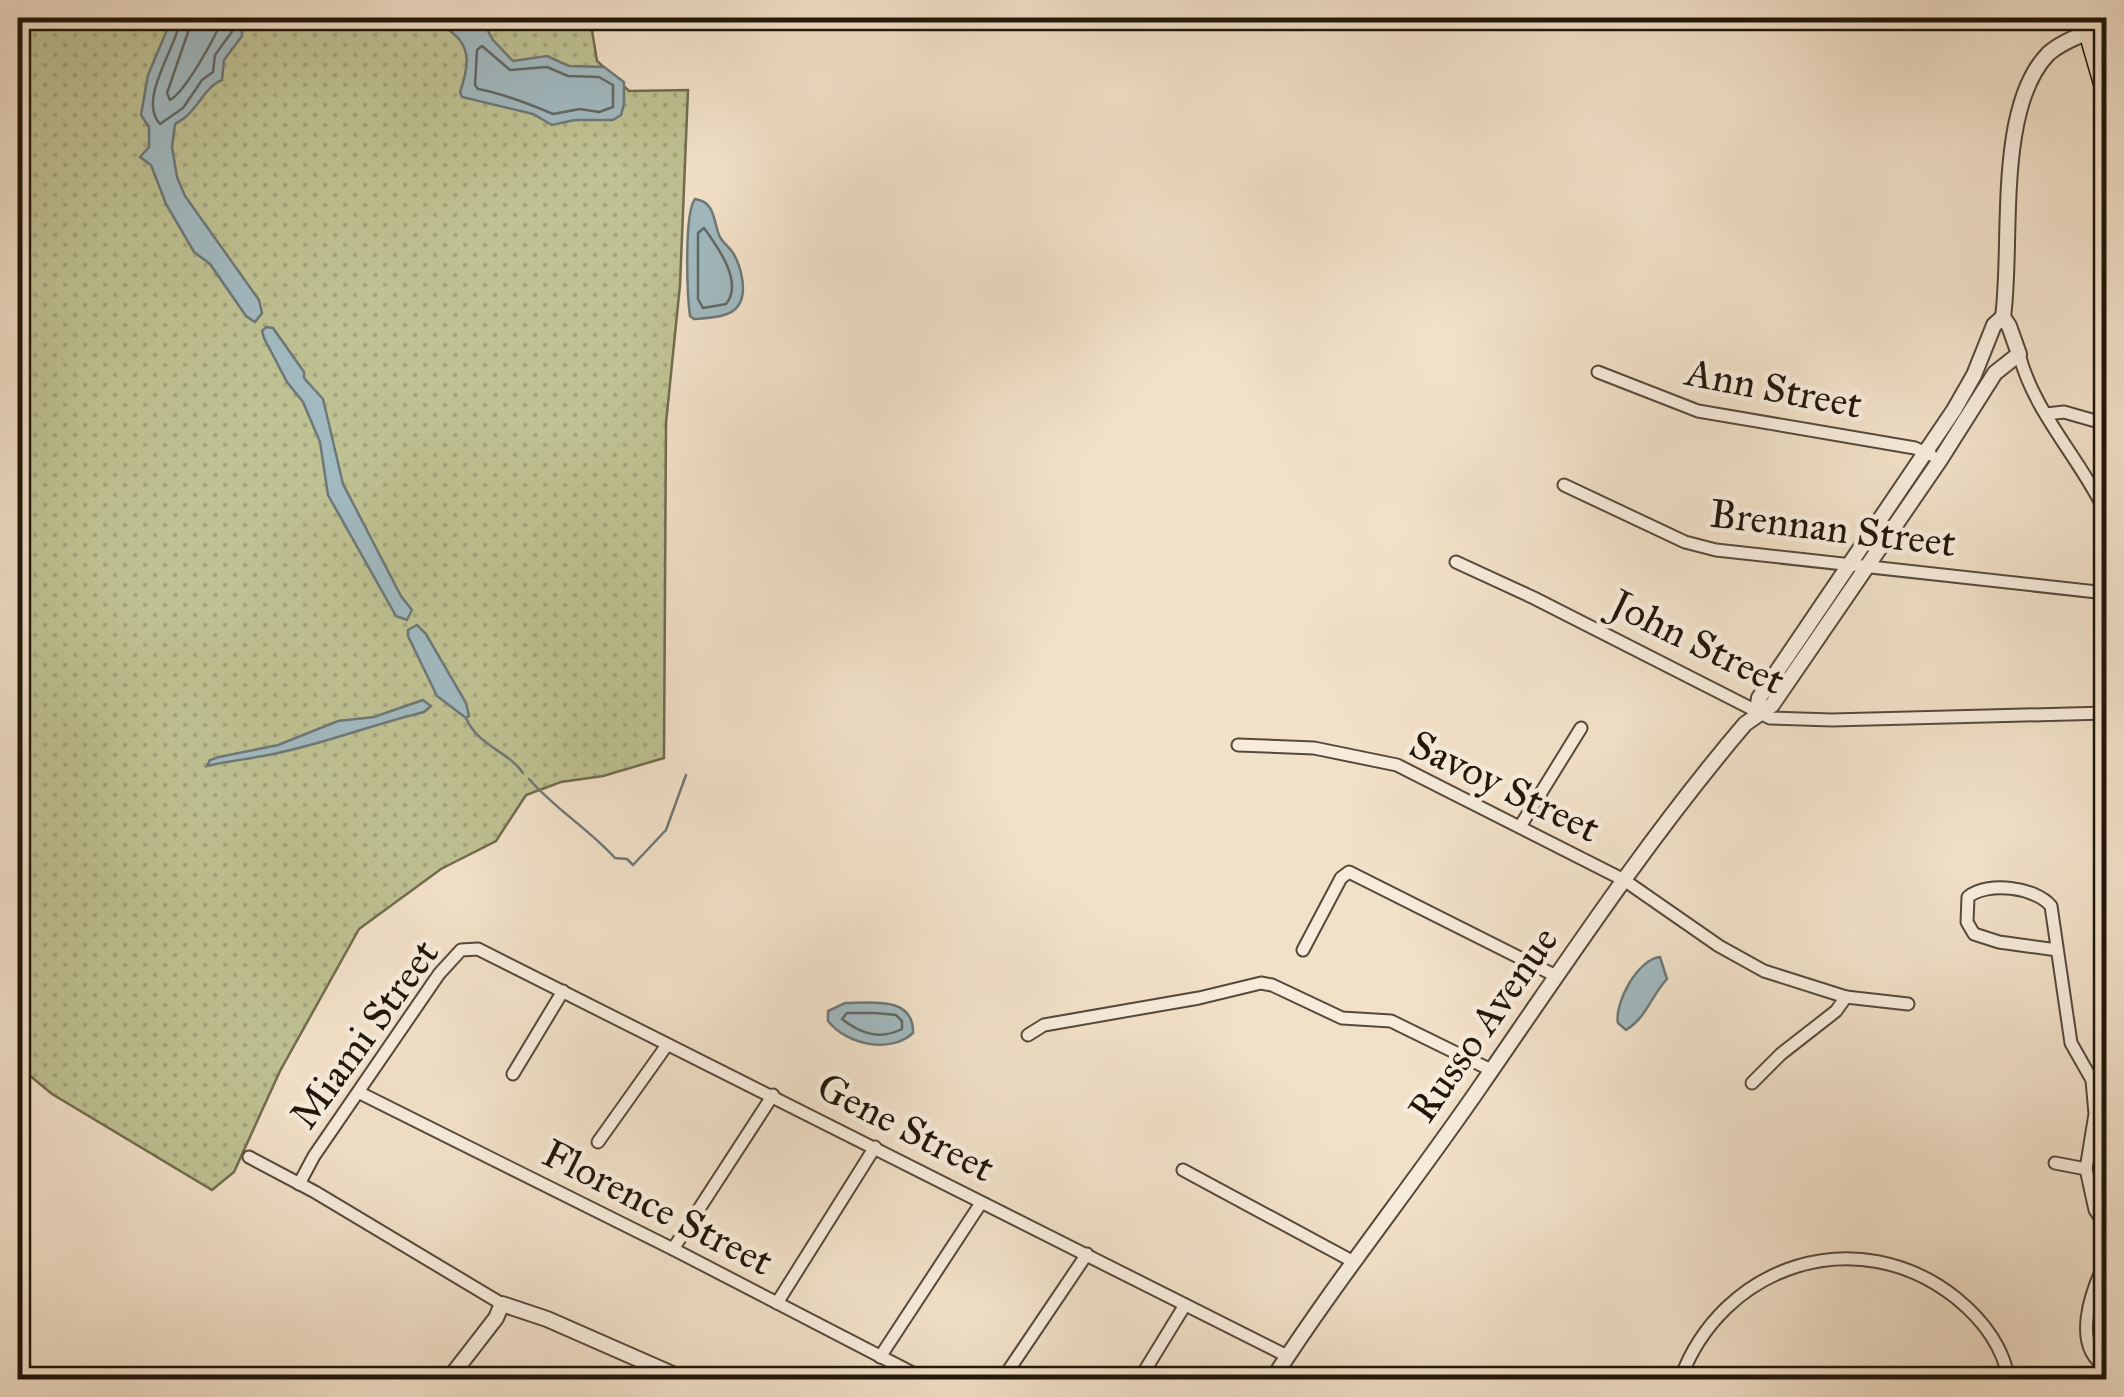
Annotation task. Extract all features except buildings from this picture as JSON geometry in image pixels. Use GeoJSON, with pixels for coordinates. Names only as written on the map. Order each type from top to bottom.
{"type":"FeatureCollection","features":[{"type":"Feature","properties":{"kind":"main road"},"geometry":{"type":"LineString","coordinates":[[2086,25],[2106,94]]}},
{"type":"Feature","properties":{"kind":"street"},"geometry":{"type":"LineString","coordinates":[[2086,25],[2049,53],[2030,81],[2018,116],[2010,163],[2008,276],[2003,317],[2030,389],[2106,512]]}},
{"type":"Feature","properties":{"kind":"street","name":"Russo Avenue"},"geometry":{"type":"LineString","coordinates":[[1272,1380],[1352,1261],[1435,1152],[1624,880],[1737,732],[1758,712],[1772,705],[1867,566],[1933,456],[1988,336],[2003,317]]}},
{"type":"Feature","properties":{"kind":"street","name":"Russo Avenue"},"geometry":{"type":"LineString","coordinates":[[1758,712],[1758,698],[1849,565],[1994,373],[2018,354]]}},
{"type":"Feature","properties":{"kind":"street","name":"Ann Street"},"geometry":{"type":"LineString","coordinates":[[1598,372],[1698,411],[1933,456]]}},
{"type":"Feature","properties":{"kind":"street"},"geometry":{"type":"LineString","coordinates":[[2046,414],[2064,412],[2106,424]]}},
{"type":"Feature","properties":{"kind":"street","name":"Brennan Street"},"geometry":{"type":"LineString","coordinates":[[1564,485],[1684,542],[1716,550],[2106,593]]}},
{"type":"Feature","properties":{"kind":"street","name":"John Street"},"geometry":{"type":"LineString","coordinates":[[1456,562],[1758,712],[1791,721],[2106,713]]}},
{"type":"Feature","properties":{"kind":"street"},"geometry":{"type":"LineString","coordinates":[[1520,825],[1581,728]]}},
{"type":"Feature","properties":{"kind":"street","name":"Savoy Street"},"geometry":{"type":"LineString","coordinates":[[1238,745],[1314,748],[1397,765],[1624,880],[1719,946],[1764,971],[1846,996],[1908,1004]]}},
{"type":"Feature","properties":{"kind":"street"},"geometry":{"type":"LineString","coordinates":[[1303,950],[1341,878],[1349,872],[1556,976]]}},
{"type":"Feature","properties":{"kind":"street"},"geometry":{"type":"LineString","coordinates":[[2057,950],[1974,934],[1968,922],[1968,897],[1976,890],[1993,888],[2036,893],[2051,906],[2071,1042],[2092,1080],[2101,1115],[2086,1169],[2095,1210],[2106,1226]]}},
{"type":"Feature","properties":{"kind":"street","name":"Miami Street"},"geometry":{"type":"LineString","coordinates":[[300,1184],[314,1156],[453,957],[472,948],[495,955]]}},
{"type":"Feature","properties":{"kind":"street","name":"Gene Street"},"geometry":{"type":"LineString","coordinates":[[495,955],[1287,1356]]}},
{"type":"Feature","properties":{"kind":"street"},"geometry":{"type":"LineString","coordinates":[[1028,1035],[1044,1025],[1261,983],[1342,1018],[1391,1021],[1491,1070]]}},
{"type":"Feature","properties":{"kind":"street"},"geometry":{"type":"LineString","coordinates":[[513,1074],[563,992]]}},
{"type":"Feature","properties":{"kind":"street"},"geometry":{"type":"LineString","coordinates":[[1752,1084],[1781,1054],[1836,1011],[1846,996]]}},
{"type":"Feature","properties":{"kind":"street"},"geometry":{"type":"LineString","coordinates":[[598,1142],[667,1044]]}},
{"type":"Feature","properties":{"kind":"street","name":"Florence Street"},"geometry":{"type":"LineString","coordinates":[[360,1093],[673,1248],[926,1380]]}},
{"type":"Feature","properties":{"kind":"street"},"geometry":{"type":"LineString","coordinates":[[673,1248],[773,1095]]}},
{"type":"Feature","properties":{"kind":"street"},"geometry":{"type":"LineString","coordinates":[[777,1303],[875,1147]]}},
{"type":"Feature","properties":{"kind":"street"},"geometry":{"type":"LineString","coordinates":[[249,1158],[502,1304],[547,1319],[686,1380]]}},
{"type":"Feature","properties":{"kind":"street"},"geometry":{"type":"LineString","coordinates":[[2055,1164],[2086,1169]]}},
{"type":"Feature","properties":{"kind":"street"},"geometry":{"type":"LineString","coordinates":[[1183,1170],[1352,1261]]}},
{"type":"Feature","properties":{"kind":"street"},"geometry":{"type":"LineString","coordinates":[[880,1357],[981,1203]]}},
{"type":"Feature","properties":{"kind":"street"},"geometry":{"type":"LineString","coordinates":[[1002,1380],[1087,1254]]}},
{"type":"Feature","properties":{"kind":"street"},"geometry":{"type":"LineString","coordinates":[[1680,1380],[1704,1333],[1740,1294],[1792,1267],[1848,1258],[1898,1266],[1948,1292],[1994,1338],[2009,1380]]}},
{"type":"Feature","properties":{"kind":"street"},"geometry":{"type":"LineString","coordinates":[[2106,1261],[2087,1329],[2093,1356],[2106,1367]]}},
{"type":"Feature","properties":{"kind":"street"},"geometry":{"type":"LineString","coordinates":[[448,1380],[496,1318],[502,1304]]}},
{"type":"Feature","properties":{"kind":"street"},"geometry":{"type":"LineString","coordinates":[[1139,1380],[1185,1306]]}},
{"type":"Feature","properties":{"kind":"green space"},"geometry":{"type":"Polygon","coordinates":[[[18,18],[590,18],[597,61],[629,91],[688,90],[680,285],[666,423],[664,758],[603,776],[561,782],[526,795],[496,841],[441,869],[359,929],[280,1071],[234,1172],[212,1190],[52,1094],[18,1066],[18,18]]]}},
{"type":"Feature","properties":{"kind":"water"},"geometry":{"type":"Polygon","coordinates":[[[172,18],[254,18],[242,26],[242,36],[224,60],[222,80],[175,124],[172,147],[185,196],[259,300],[262,313],[255,322],[246,316],[210,264],[194,252],[166,204],[151,165],[140,157],[149,147],[149,127],[141,115],[148,75],[172,18]]]}},
{"type":"Feature","properties":{"kind":"water"},"geometry":{"type":"Polygon","coordinates":[[[452,23],[469,28],[484,24],[513,61],[547,56],[569,66],[604,67],[624,82],[621,115],[613,120],[575,120],[552,125],[533,114],[462,97],[467,59],[462,44],[450,31],[452,23]]]}},
{"type":"Feature","properties":{"kind":"water"},"geometry":{"type":"Polygon","coordinates":[[[695,199],[710,207],[720,238],[736,258],[741,272],[741,301],[730,313],[718,317],[690,316],[687,254],[695,199]]]}},
{"type":"Feature","properties":{"kind":"water"},"geometry":{"type":"Polygon","coordinates":[[[273,328],[304,372],[304,378],[323,399],[343,484],[412,610],[407,620],[396,616],[328,495],[320,442],[303,402],[287,382],[264,338],[262,331],[273,328]]]}},
{"type":"Feature","properties":{"kind":"water"},"geometry":{"type":"Polygon","coordinates":[[[417,625],[466,703],[466,718],[437,696],[408,636],[408,630],[417,625]]]}},
{"type":"Feature","properties":{"kind":"water"},"geometry":{"type":"Polygon","coordinates":[[[423,700],[431,706],[424,712],[292,750],[207,766],[219,757],[278,745],[338,721],[374,717],[423,700]]]}},
{"type":"Feature","properties":{"kind":"water"},"geometry":{"type":"Polygon","coordinates":[[[1660,957],[1667,979],[1639,1019],[1626,1030],[1618,1023],[1624,994],[1636,973],[1660,957]]]}},
{"type":"Feature","properties":{"kind":"water"},"geometry":{"type":"Polygon","coordinates":[[[845,1003],[899,1007],[907,1013],[913,1033],[881,1045],[857,1041],[828,1021],[828,1011],[845,1003]]]}},
{"type":"Feature","properties":{"kind":"waterway"},"geometry":{"type":"LineString","coordinates":[[466,718],[485,742],[523,773]]}},
{"type":"Feature","properties":{"kind":"waterway"},"geometry":{"type":"LineString","coordinates":[[529,779],[615,858],[627,859],[633,865],[666,830],[686,775]]}}]}
